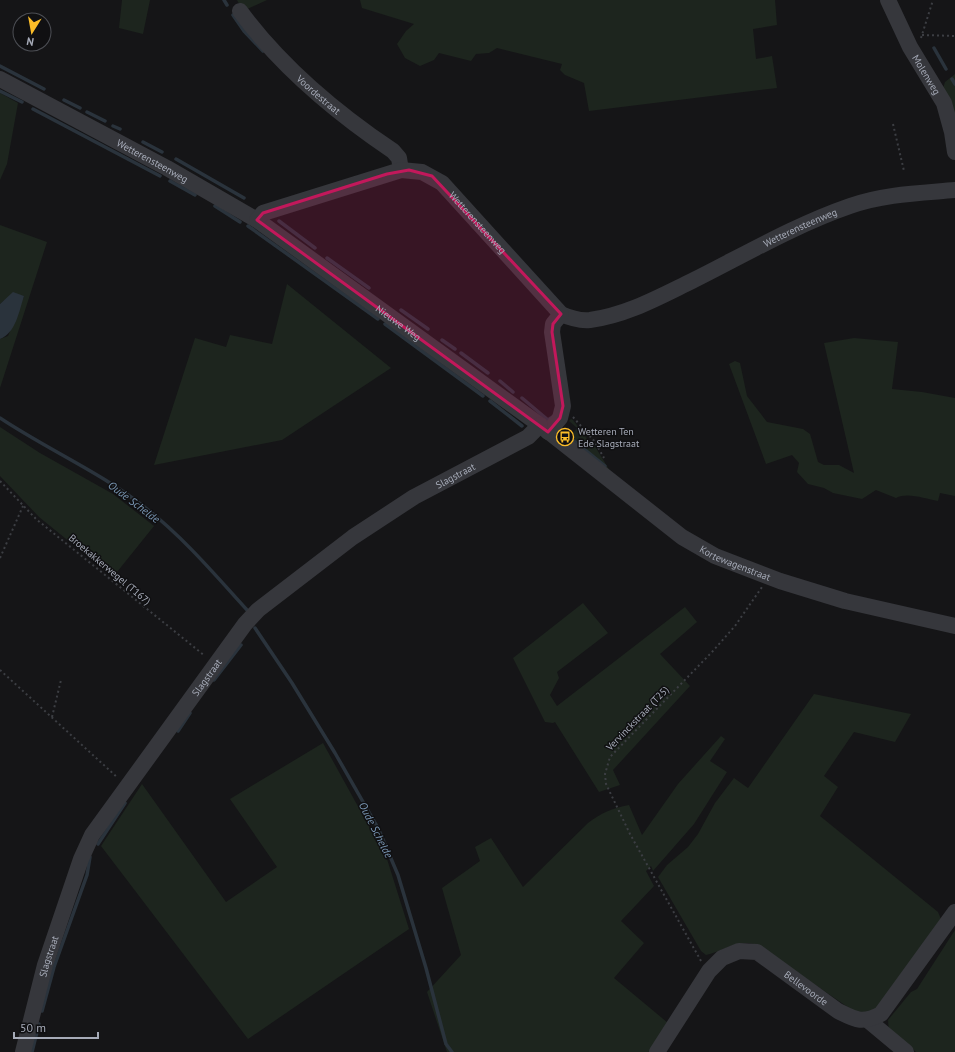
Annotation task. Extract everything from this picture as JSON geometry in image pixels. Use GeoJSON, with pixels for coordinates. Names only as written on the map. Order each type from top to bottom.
{"type":"FeatureCollection","features":[{"type":"Feature","properties":{"kind":"street","name":"Molenweg"},"geometry":{"type":"LineString","coordinates":[[888,0],[916,56],[944,103],[952,132],[955,152]]}},
{"type":"Feature","properties":{"kind":"street","name":"Voordestraat"},"geometry":{"type":"LineString","coordinates":[[240,11],[277,58],[305,83],[393,151],[399,158],[401,170]]}},
{"type":"Feature","properties":{"kind":"street","name":"Wetterensteenweg"},"geometry":{"type":"LineString","coordinates":[[0,79],[167,168],[257,220],[263,214],[401,170],[422,172],[442,183],[561,314],[570,318],[582,320],[601,318],[642,305],[804,225],[852,205],[911,194],[955,190]]}},
{"type":"Feature","properties":{"kind":"street","name":"Nieuwe Weg"},"geometry":{"type":"LineString","coordinates":[[257,220],[389,314],[544,429]]}},
{"type":"Feature","properties":{"kind":"street"},"geometry":{"type":"LineString","coordinates":[[544,429],[560,418],[563,408],[563,399],[552,332],[553,324],[561,314]]}},
{"type":"Feature","properties":{"kind":"street","name":"Kortewagenstraat"},"geometry":{"type":"LineString","coordinates":[[544,429],[682,537],[715,556],[767,576],[845,601],[955,626]]}},
{"type":"Feature","properties":{"kind":"street","name":"Slagstraat"},"geometry":{"type":"LineString","coordinates":[[24,1052],[44,965],[81,859],[92,835],[245,624],[258,610],[353,537],[414,497],[544,429]]}},
{"type":"Feature","properties":{"kind":"street"},"geometry":{"type":"LineString","coordinates":[[906,1052],[869,1021],[881,1014],[955,912]]}},
{"type":"Feature","properties":{"kind":"street","name":"Bellevoorde"},"geometry":{"type":"LineString","coordinates":[[657,1052],[709,971],[729,954],[747,950],[757,952],[838,1011],[853,1018],[869,1021]]}},
{"type":"Feature","properties":{"kind":"path"},"geometry":{"type":"LineString","coordinates":[[916,56],[933,0]]}},
{"type":"Feature","properties":{"kind":"path"},"geometry":{"type":"LineString","coordinates":[[922,35],[955,36]]}},
{"type":"Feature","properties":{"kind":"path"},"geometry":{"type":"LineString","coordinates":[[893,124],[904,171]]}},
{"type":"Feature","properties":{"kind":"path"},"geometry":{"type":"LineString","coordinates":[[563,408],[576,419],[595,442],[605,459]]}},
{"type":"Feature","properties":{"kind":"path","name":"Broekakkerwegel (T167)"},"geometry":{"type":"LineString","coordinates":[[0,481],[36,519],[215,664]]}},
{"type":"Feature","properties":{"kind":"path"},"geometry":{"type":"LineString","coordinates":[[0,558],[23,505]]}},
{"type":"Feature","properties":{"kind":"path","name":"Vervinckstraat (T25)"},"geometry":{"type":"LineString","coordinates":[[709,971],[697,956],[630,834],[606,784],[604,774],[610,757],[712,652],[757,596],[767,576]]}},
{"type":"Feature","properties":{"kind":"path"},"geometry":{"type":"LineString","coordinates":[[0,670],[127,785]]}},
{"type":"Feature","properties":{"kind":"path"},"geometry":{"type":"LineString","coordinates":[[52,717],[61,680]]}},
{"type":"Feature","properties":{"kind":"highlighted area"},"geometry":{"type":"Polygon","coordinates":[[[409,170],[432,176],[561,314],[553,324],[552,332],[563,406],[560,418],[548,432],[257,220],[263,213],[387,174],[409,170]]]}},
{"type":"Feature","properties":{"kind":"shaded area"},"geometry":{"type":"Polygon","coordinates":[[[122,0],[150,0],[143,34],[119,28],[122,0]]]}},
{"type":"Feature","properties":{"kind":"shaded area"},"geometry":{"type":"Polygon","coordinates":[[[237,0],[267,0],[243,11],[237,0]]]}},
{"type":"Feature","properties":{"kind":"shaded area"},"geometry":{"type":"Polygon","coordinates":[[[360,0],[775,0],[777,25],[753,29],[756,59],[772,56],[777,88],[589,111],[584,83],[565,75],[560,70],[562,64],[497,48],[489,53],[476,54],[471,61],[439,53],[434,60],[420,66],[405,58],[397,44],[406,31],[414,24],[362,8],[360,0]]]}},
{"type":"Feature","properties":{"kind":"shaded area"},"geometry":{"type":"Polygon","coordinates":[[[955,74],[955,121],[943,88],[945,82],[955,74]]]}},
{"type":"Feature","properties":{"kind":"shaded area"},"geometry":{"type":"Polygon","coordinates":[[[0,93],[18,103],[7,164],[0,180],[0,93]]]}},
{"type":"Feature","properties":{"kind":"shaded area"},"geometry":{"type":"Polygon","coordinates":[[[0,225],[47,242],[0,388],[0,339],[8,336],[24,296],[11,297],[0,304],[0,225]]]}},
{"type":"Feature","properties":{"kind":"shaded area"},"geometry":{"type":"Polygon","coordinates":[[[287,284],[391,368],[282,440],[154,465],[195,338],[226,347],[230,335],[272,344],[287,284]]]}},
{"type":"Feature","properties":{"kind":"shaded area"},"geometry":{"type":"Polygon","coordinates":[[[13,292],[24,296],[13,327],[10,332],[0,339],[0,304],[13,292]]]}},
{"type":"Feature","properties":{"kind":"shaded area"},"geometry":{"type":"Polygon","coordinates":[[[854,338],[898,342],[892,389],[922,392],[955,398],[955,496],[940,493],[938,501],[917,496],[901,496],[896,498],[876,490],[862,499],[833,493],[824,488],[808,484],[797,472],[799,463],[792,455],[766,464],[729,364],[735,361],[740,363],[747,396],[767,422],[803,429],[810,434],[818,462],[824,465],[839,465],[854,473],[824,343],[854,338]]]}},
{"type":"Feature","properties":{"kind":"shaded area"},"geometry":{"type":"Polygon","coordinates":[[[571,419],[588,440],[593,443],[610,471],[559,432],[563,429],[571,435],[577,428],[569,421],[571,419]]]}},
{"type":"Feature","properties":{"kind":"shaded area"},"geometry":{"type":"Polygon","coordinates":[[[0,427],[40,453],[113,494],[154,526],[113,577],[39,517],[0,476],[0,427]]]}},
{"type":"Feature","properties":{"kind":"shaded area"},"geometry":{"type":"Polygon","coordinates":[[[583,603],[608,633],[557,672],[559,678],[550,695],[557,706],[685,607],[697,622],[660,654],[690,686],[613,770],[620,785],[599,792],[555,722],[545,722],[513,658],[583,603]]]}},
{"type":"Feature","properties":{"kind":"shaded area"},"geometry":{"type":"Polygon","coordinates":[[[814,694],[911,714],[895,742],[854,732],[824,776],[838,787],[820,816],[938,912],[941,919],[877,1008],[868,1012],[852,1010],[757,945],[750,943],[737,944],[706,955],[701,951],[658,877],[667,865],[688,847],[698,834],[715,803],[734,778],[748,788],[814,694]]]}},
{"type":"Feature","properties":{"kind":"shaded area"},"geometry":{"type":"Polygon","coordinates":[[[721,736],[725,739],[710,761],[727,772],[694,824],[653,871],[651,866],[646,871],[654,886],[621,921],[644,943],[614,978],[668,1023],[649,1052],[447,1052],[427,992],[461,955],[442,888],[480,861],[475,847],[491,838],[523,887],[588,823],[607,811],[629,805],[642,835],[678,784],[721,736]]]}},
{"type":"Feature","properties":{"kind":"shaded area"},"geometry":{"type":"Polygon","coordinates":[[[323,743],[387,859],[409,929],[248,1039],[101,846],[142,784],[226,902],[277,867],[230,799],[323,743]]]}},
{"type":"Feature","properties":{"kind":"shaded area"},"geometry":{"type":"Polygon","coordinates":[[[955,930],[955,1052],[916,1052],[906,1043],[889,1033],[888,1020],[911,992],[917,989],[955,930]]]}},
{"type":"Feature","properties":{"kind":"waterway"},"geometry":{"type":"LineString","coordinates":[[224,0],[227,5]]}},
{"type":"Feature","properties":{"kind":"waterway"},"geometry":{"type":"LineString","coordinates":[[233,15],[244,31],[263,51]]}},
{"type":"Feature","properties":{"kind":"waterway"},"geometry":{"type":"LineString","coordinates":[[934,48],[946,69]]}},
{"type":"Feature","properties":{"kind":"waterway"},"geometry":{"type":"LineString","coordinates":[[0,66],[44,89]]}},
{"type":"Feature","properties":{"kind":"waterway"},"geometry":{"type":"LineString","coordinates":[[952,79],[955,84]]}},
{"type":"Feature","properties":{"kind":"waterway"},"geometry":{"type":"LineString","coordinates":[[0,91],[22,102]]}},
{"type":"Feature","properties":{"kind":"waterway"},"geometry":{"type":"LineString","coordinates":[[64,100],[80,108]]}},
{"type":"Feature","properties":{"kind":"waterway"},"geometry":{"type":"LineString","coordinates":[[33,109],[160,176]]}},
{"type":"Feature","properties":{"kind":"waterway"},"geometry":{"type":"LineString","coordinates":[[87,112],[105,121]]}},
{"type":"Feature","properties":{"kind":"waterway"},"geometry":{"type":"LineString","coordinates":[[113,126],[120,129]]}},
{"type":"Feature","properties":{"kind":"waterway"},"geometry":{"type":"LineString","coordinates":[[143,142],[162,152]]}},
{"type":"Feature","properties":{"kind":"waterway"},"geometry":{"type":"LineString","coordinates":[[176,159],[244,198]]}},
{"type":"Feature","properties":{"kind":"waterway"},"geometry":{"type":"LineString","coordinates":[[170,181],[195,195]]}},
{"type":"Feature","properties":{"kind":"waterway"},"geometry":{"type":"LineString","coordinates":[[215,206],[240,222]]}},
{"type":"Feature","properties":{"kind":"waterway"},"geometry":{"type":"LineString","coordinates":[[279,221],[315,248]]}},
{"type":"Feature","properties":{"kind":"waterway"},"geometry":{"type":"LineString","coordinates":[[248,226],[378,319]]}},
{"type":"Feature","properties":{"kind":"waterway"},"geometry":{"type":"LineString","coordinates":[[327,258],[369,288]]}},
{"type":"Feature","properties":{"kind":"waterway"},"geometry":{"type":"LineString","coordinates":[[401,310],[428,329]]}},
{"type":"Feature","properties":{"kind":"waterway"},"geometry":{"type":"LineString","coordinates":[[385,324],[483,396]]}},
{"type":"Feature","properties":{"kind":"waterway"},"geometry":{"type":"LineString","coordinates":[[442,340],[455,349]]}},
{"type":"Feature","properties":{"kind":"waterway"},"geometry":{"type":"LineString","coordinates":[[461,353],[488,373]]}},
{"type":"Feature","properties":{"kind":"waterway"},"geometry":{"type":"LineString","coordinates":[[500,381],[513,392]]}},
{"type":"Feature","properties":{"kind":"waterway"},"geometry":{"type":"LineString","coordinates":[[522,398],[548,420],[551,418]]}},
{"type":"Feature","properties":{"kind":"waterway"},"geometry":{"type":"LineString","coordinates":[[490,401],[522,426]]}},
{"type":"Feature","properties":{"kind":"waterway","name":"Oude Schelde"},"geometry":{"type":"LineString","coordinates":[[0,418],[18,430],[112,484],[147,509],[187,545],[248,611]]}},
{"type":"Feature","properties":{"kind":"waterway"},"geometry":{"type":"LineString","coordinates":[[568,436],[605,466]]}},
{"type":"Feature","properties":{"kind":"waterway","name":"Oude Schelde"},"geometry":{"type":"LineString","coordinates":[[255,628],[292,683],[335,753],[378,828],[398,875],[426,968],[446,1044],[452,1052]]}},
{"type":"Feature","properties":{"kind":"waterway"},"geometry":{"type":"LineString","coordinates":[[214,680],[241,645]]}},
{"type":"Feature","properties":{"kind":"waterway"},"geometry":{"type":"LineString","coordinates":[[178,731],[190,713]]}},
{"type":"Feature","properties":{"kind":"waterway"},"geometry":{"type":"LineString","coordinates":[[98,844],[125,803]]}},
{"type":"Feature","properties":{"kind":"waterway"},"geometry":{"type":"LineString","coordinates":[[42,1011],[54,967],[87,875],[90,857]]}},
{"type":"Feature","properties":{"kind":"waterway"},"geometry":{"type":"LineString","coordinates":[[32,1052],[39,1024]]}},
{"type":"Feature","properties":{"kind":"place","name":"Wetteren Ten Ede Slagstraat"},"geometry":{"type":"Point","coordinates":[565,437]}}]}
